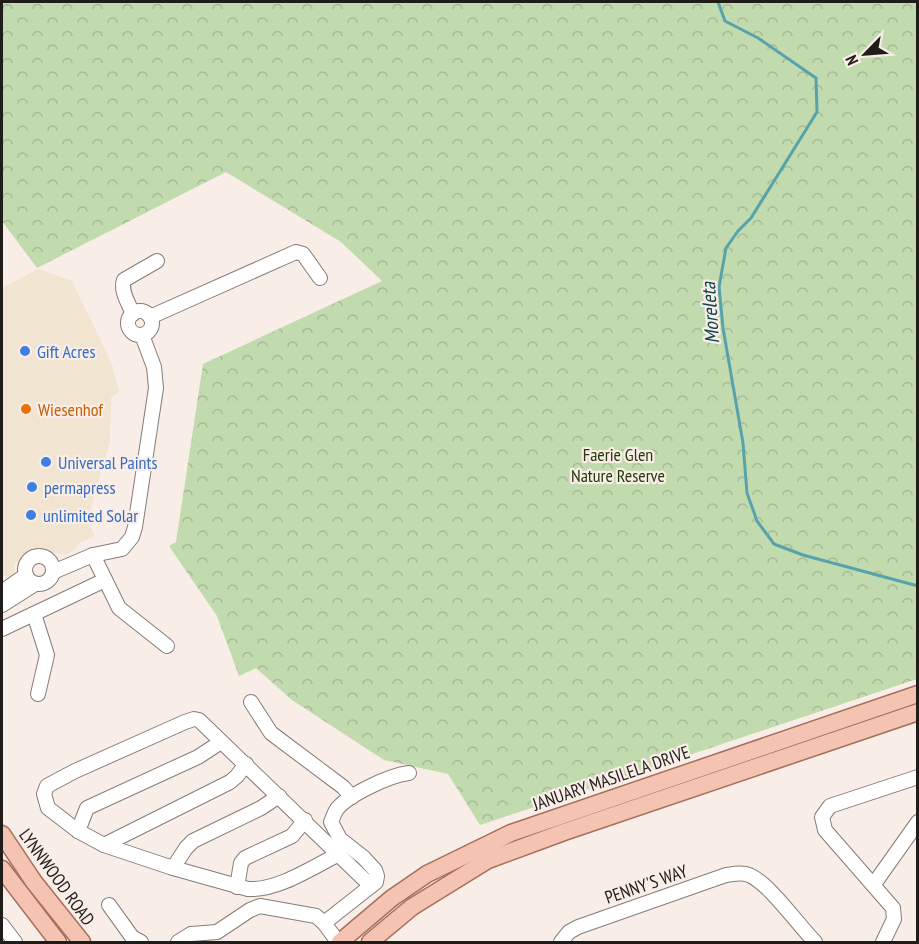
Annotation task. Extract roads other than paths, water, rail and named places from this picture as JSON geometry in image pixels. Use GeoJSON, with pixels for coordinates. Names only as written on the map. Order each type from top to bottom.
{"type":"FeatureCollection","features":[{"type":"Feature","properties":{"kind":"main road","name":"JANUARY MASILELA DRIVE"},"geometry":{"type":"LineString","coordinates":[[339,942],[392,898],[427,874],[511,833],[918,694]]}},
{"type":"Feature","properties":{"kind":"main road","name":"JANUARY MASILELA DRIVE"},"geometry":{"type":"LineString","coordinates":[[370,942],[412,907],[488,860],[575,828],[918,712]]}},
{"type":"Feature","properties":{"kind":"main road","name":"LYNNWOOD ROAD"},"geometry":{"type":"LineString","coordinates":[[2,834],[34,882],[82,942]]}},
{"type":"Feature","properties":{"kind":"main road"},"geometry":{"type":"LineString","coordinates":[[2,869],[58,942]]}},
{"type":"Feature","properties":{"kind":"street"},"geometry":{"type":"LineString","coordinates":[[150,317],[296,252],[303,254],[320,278]]}},
{"type":"Feature","properties":{"kind":"street"},"geometry":{"type":"LineString","coordinates":[[133,314],[122,285],[124,280],[157,261]]}},
{"type":"Feature","properties":{"kind":"street"},"geometry":{"type":"LineString","coordinates":[[144,312],[150,317],[151,328],[142,335],[135,334],[129,328],[129,320],[133,314],[144,312]]}},
{"type":"Feature","properties":{"kind":"street"},"geometry":{"type":"LineString","coordinates":[[50,566],[122,549],[132,537],[156,388],[154,367],[142,335]]}},
{"type":"Feature","properties":{"kind":"street"},"geometry":{"type":"LineString","coordinates":[[93,555],[122,612],[167,646]]}},
{"type":"Feature","properties":{"kind":"street"},"geometry":{"type":"LineString","coordinates":[[2,592],[30,579],[44,583],[51,577],[50,566],[40,556],[29,560],[26,567],[30,579]]}},
{"type":"Feature","properties":{"kind":"street"},"geometry":{"type":"LineString","coordinates":[[2,604],[30,579]]}},
{"type":"Feature","properties":{"kind":"street"},"geometry":{"type":"LineString","coordinates":[[2,628],[105,580]]}},
{"type":"Feature","properties":{"kind":"street"},"geometry":{"type":"LineString","coordinates":[[34,614],[47,655],[38,694]]}},
{"type":"Feature","properties":{"kind":"street"},"geometry":{"type":"LineString","coordinates":[[250,702],[271,733],[343,787],[352,797]]}},
{"type":"Feature","properties":{"kind":"street"},"geometry":{"type":"LineString","coordinates":[[339,854],[261,890],[237,887],[104,844],[78,831],[48,808],[44,794],[47,786],[75,771],[194,719],[199,720],[246,764],[339,854],[371,886]]}},
{"type":"Feature","properties":{"kind":"street"},"geometry":{"type":"LineString","coordinates":[[78,831],[87,808],[198,757],[221,742]]}},
{"type":"Feature","properties":{"kind":"street"},"geometry":{"type":"LineString","coordinates":[[104,844],[230,782],[246,764]]}},
{"type":"Feature","properties":{"kind":"street"},"geometry":{"type":"LineString","coordinates":[[324,923],[376,882],[377,876],[375,870],[363,857],[340,839],[331,822],[335,810],[352,797],[393,777],[409,773]]}},
{"type":"Feature","properties":{"kind":"street"},"geometry":{"type":"LineString","coordinates":[[883,942],[894,920],[895,913],[890,903],[825,830],[821,822],[823,813],[830,806],[918,777]]}},
{"type":"Feature","properties":{"kind":"street"},"geometry":{"type":"LineString","coordinates":[[173,868],[193,841],[261,808],[279,796]]}},
{"type":"Feature","properties":{"kind":"street"},"geometry":{"type":"LineString","coordinates":[[237,887],[241,863],[245,858],[292,836],[304,820]]}},
{"type":"Feature","properties":{"kind":"street"},"geometry":{"type":"LineString","coordinates":[[874,884],[918,822]]}},
{"type":"Feature","properties":{"kind":"street","name":"PENNY'S WAY"},"geometry":{"type":"LineString","coordinates":[[561,942],[569,932],[594,920],[737,873],[749,875],[770,891],[815,942]]}},
{"type":"Feature","properties":{"kind":"street"},"geometry":{"type":"LineString","coordinates":[[109,905],[132,937],[141,942]]}},
{"type":"Feature","properties":{"kind":"street"},"geometry":{"type":"LineString","coordinates":[[178,942],[191,934],[217,932],[260,906],[318,917],[339,942]]}},
{"type":"Feature","properties":{"kind":"street"},"geometry":{"type":"LineString","coordinates":[[2,925],[15,942]]}},
{"type":"Feature","properties":{"kind":"waterway","name":"Moreleta"},"geometry":{"type":"LineString","coordinates":[[718,2],[725,21],[758,38],[816,78],[817,112],[751,218],[726,248],[719,287],[723,328],[743,443],[747,493],[757,521],[774,544],[803,555],[918,586]]}},
{"type":"Feature","properties":{"kind":"place","name":"Gift Acres"},"geometry":{"type":"Point","coordinates":[25,351]}},
{"type":"Feature","properties":{"kind":"place","name":"Wiesenhof"},"geometry":{"type":"Point","coordinates":[26,409]}},
{"type":"Feature","properties":{"kind":"place","name":"Universal Paints"},"geometry":{"type":"Point","coordinates":[46,462]}},
{"type":"Feature","properties":{"kind":"place","name":"permapress"},"geometry":{"type":"Point","coordinates":[32,487]}},
{"type":"Feature","properties":{"kind":"place","name":"unlimited Solar"},"geometry":{"type":"Point","coordinates":[31,515]}},
{"type":"Feature","properties":{"kind":"park label","name":"Faerie Glen Nature Reserve"},"geometry":{"type":"Point","coordinates":[618,464]}}]}
